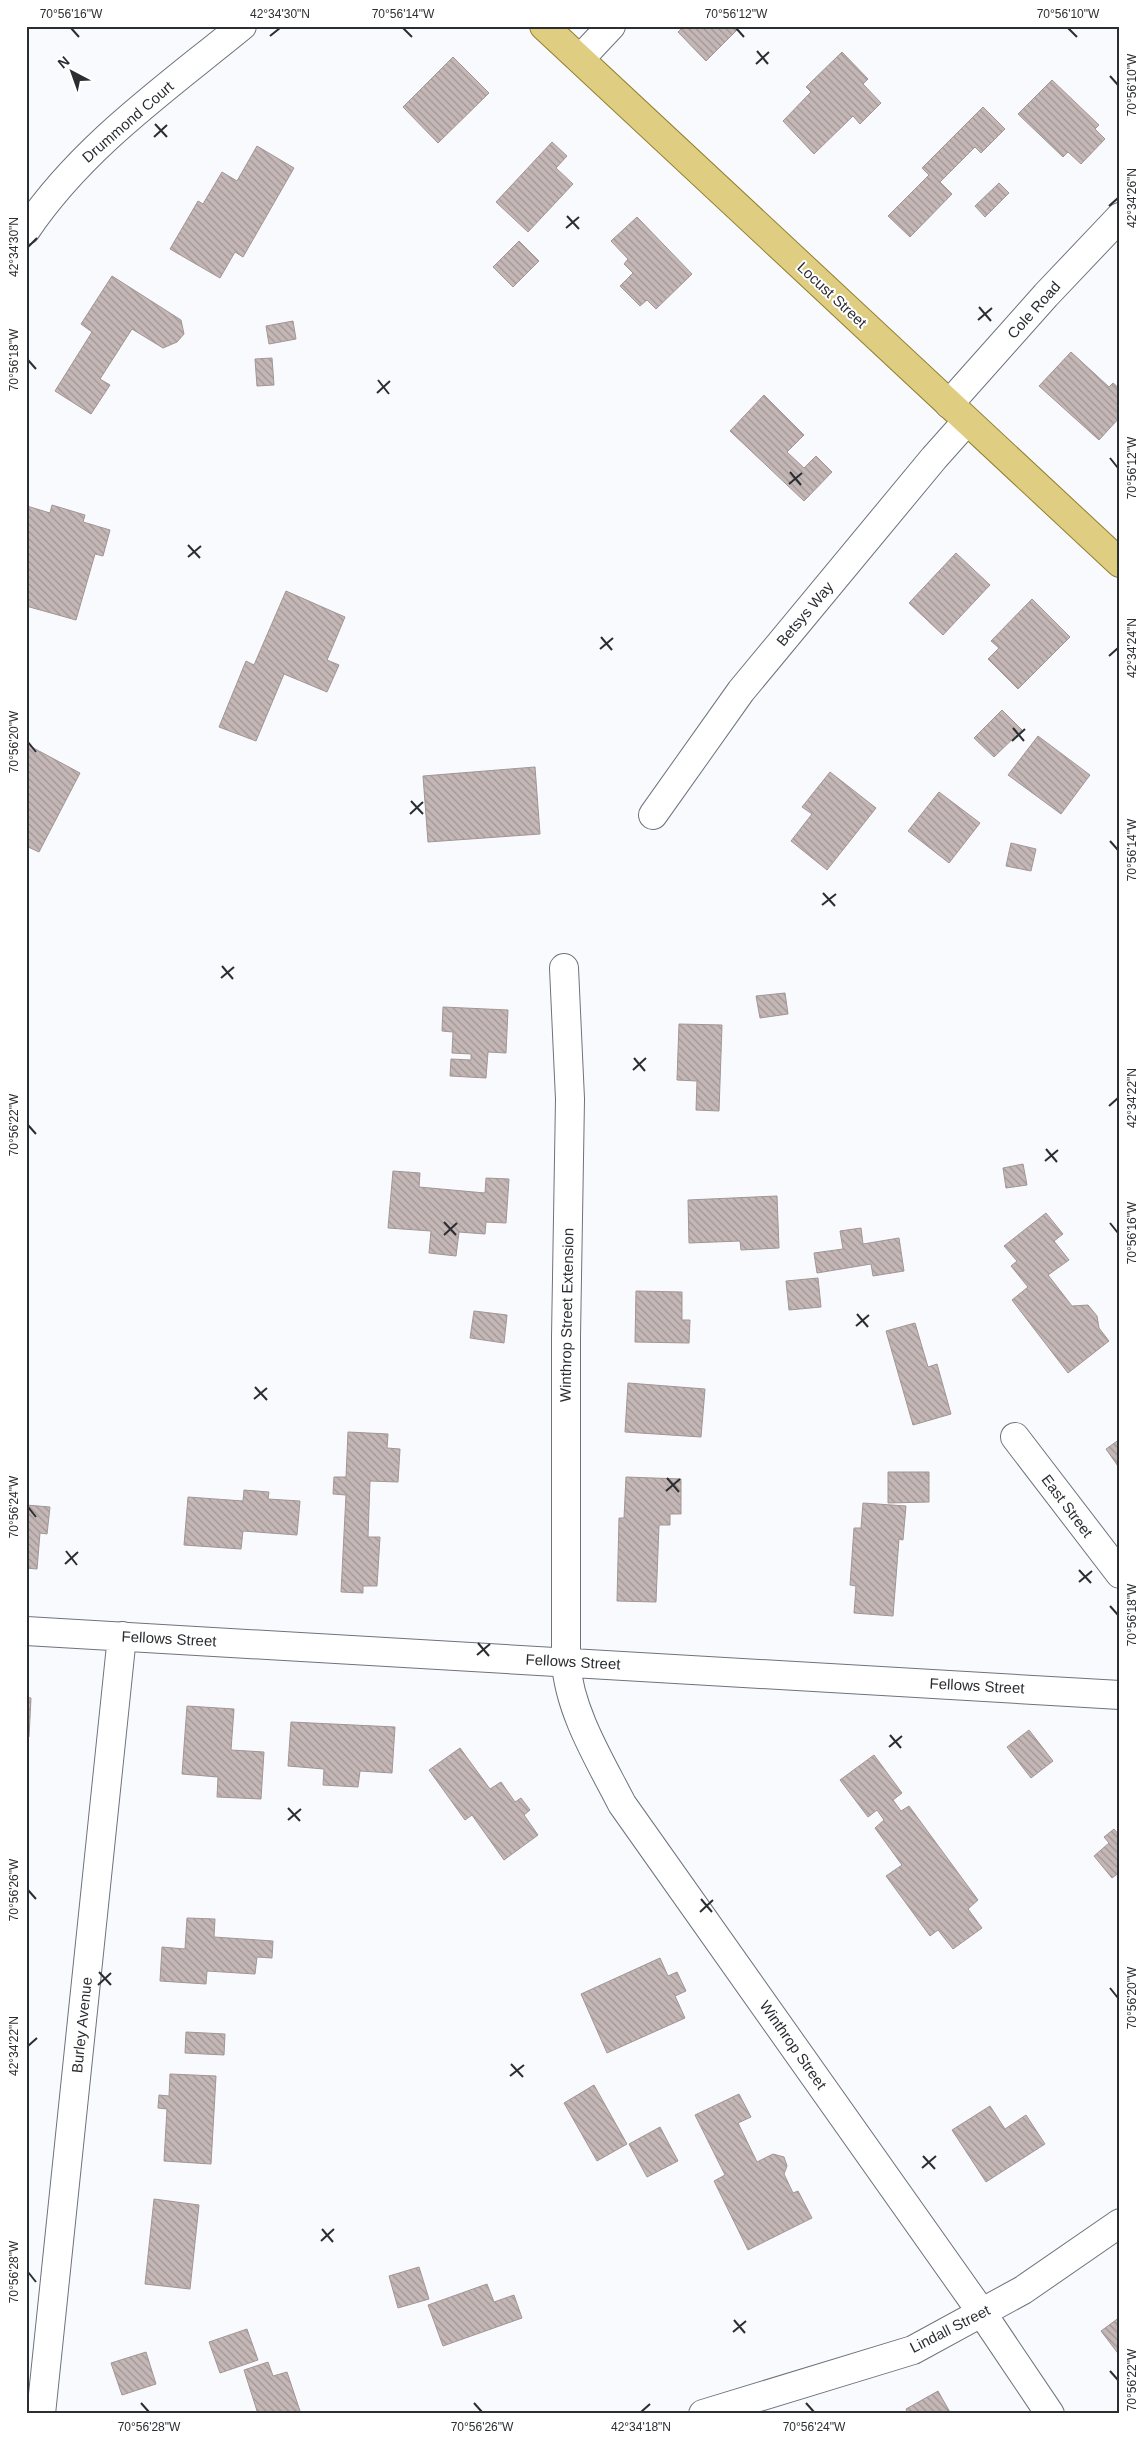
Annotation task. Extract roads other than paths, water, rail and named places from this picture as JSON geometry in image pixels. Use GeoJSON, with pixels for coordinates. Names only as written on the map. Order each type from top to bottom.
{"type":"FeatureCollection","features":[{"type":"Feature","properties":{"kind":"main road","name":"Locust Street"},"geometry":{"type":"LineString","coordinates":[[544,26],[1120,563]]}},
{"type":"Feature","properties":{"kind":"street","name":"Drummond Court"},"geometry":{"type":"LineString","coordinates":[[26,230],[68,175],[100,143],[242,26]]}},
{"type":"Feature","properties":{"kind":"street"},"geometry":{"type":"LineString","coordinates":[[580,59],[611,26]]}},
{"type":"Feature","properties":{"kind":"street","name":"Cole Road"},"geometry":{"type":"LineString","coordinates":[[958,412],[1046,295],[1120,217]]}},
{"type":"Feature","properties":{"kind":"street","name":"Betsys Way"},"geometry":{"type":"LineString","coordinates":[[652,815],[741,691],[934,458],[958,412]]}},
{"type":"Feature","properties":{"kind":"street","name":"Winthrop Street Extension"},"geometry":{"type":"LineString","coordinates":[[564,968],[570,1099],[566,1337],[566,1662]]}},
{"type":"Feature","properties":{"kind":"street","name":"East Street"},"geometry":{"type":"LineString","coordinates":[[1015,1437],[1120,1574]]}},
{"type":"Feature","properties":{"kind":"street","name":"Fellows Street"},"geometry":{"type":"LineString","coordinates":[[26,1631],[1120,1695]]}},
{"type":"Feature","properties":{"kind":"street","name":"Burley Avenue"},"geometry":{"type":"LineString","coordinates":[[41,2414],[122,1636]]}},
{"type":"Feature","properties":{"kind":"street","name":"Winthrop Street"},"geometry":{"type":"LineString","coordinates":[[566,1662],[567,1674],[584,1729],[622,1804],[982,2313],[1050,2414]]}},
{"type":"Feature","properties":{"kind":"street","name":"Lindall Street"},"geometry":{"type":"LineString","coordinates":[[703,2414],[913,2350],[1024,2290],[1120,2223]]}}]}
